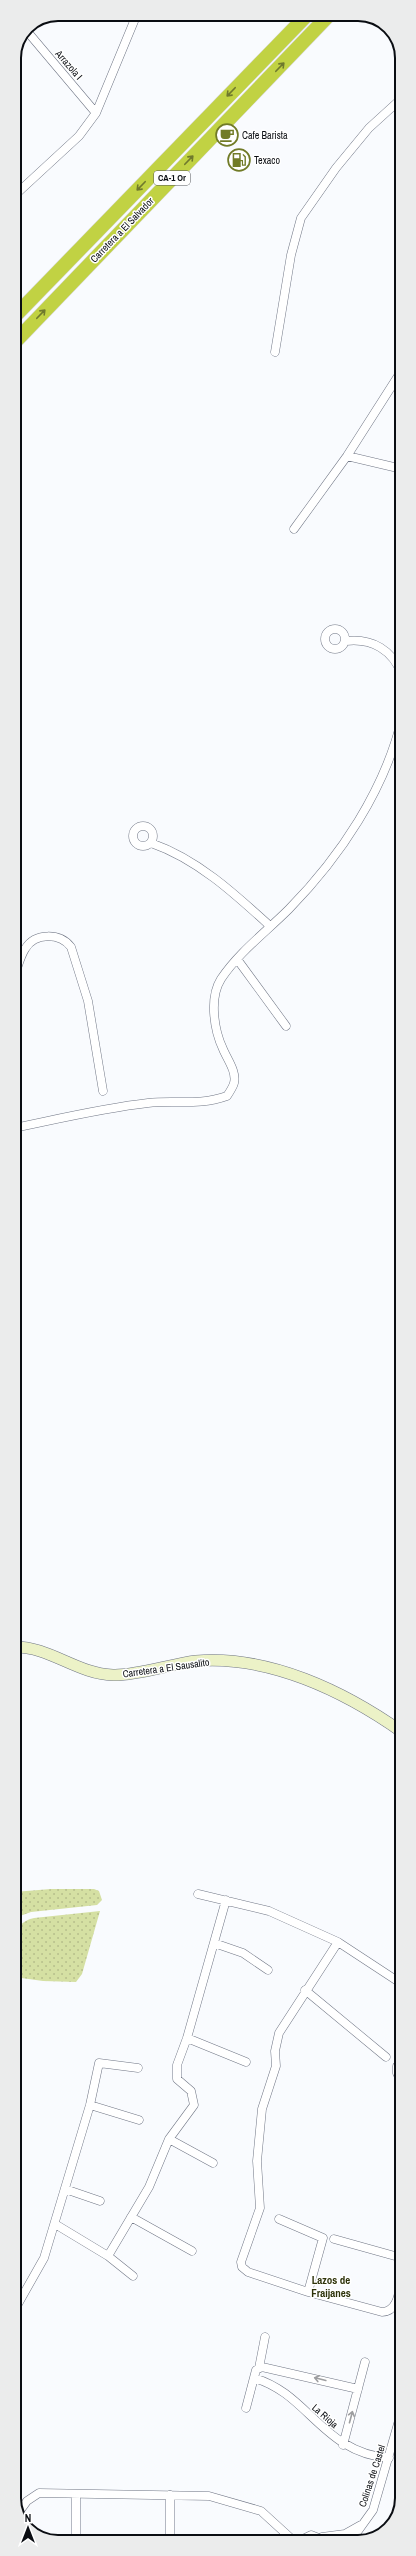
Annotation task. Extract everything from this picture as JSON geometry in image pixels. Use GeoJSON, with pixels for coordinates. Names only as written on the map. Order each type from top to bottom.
{"type":"FeatureCollection","features":[{"type":"Feature","properties":{"kind":"highway","name":"Carretera a El Salvador"},"geometry":{"type":"LineString","coordinates":[[21,310],[301,21]]}},
{"type":"Feature","properties":{"kind":"highway","name":"Carretera a El Salvador"},"geometry":{"type":"LineString","coordinates":[[21,336],[323,21]]}},
{"type":"Feature","properties":{"kind":"street"},"geometry":{"type":"LineString","coordinates":[[21,190],[79,136],[96,113],[134,21]]}},
{"type":"Feature","properties":{"kind":"street","name":"Arrazola I"},"geometry":{"type":"LineString","coordinates":[[30,35],[96,113]]}},
{"type":"Feature","properties":{"kind":"street"},"geometry":{"type":"LineString","coordinates":[[275,352],[291,255],[301,218],[369,128],[395,104]]}},
{"type":"Feature","properties":{"kind":"street"},"geometry":{"type":"LineString","coordinates":[[294,529],[347,456],[395,381]]}},
{"type":"Feature","properties":{"kind":"street"},"geometry":{"type":"LineString","coordinates":[[347,456],[395,467]]}},
{"type":"Feature","properties":{"kind":"street"},"geometry":{"type":"LineString","coordinates":[[346,641],[360,639],[378,644],[395,661]]}},
{"type":"Feature","properties":{"kind":"street"},"geometry":{"type":"LineString","coordinates":[[21,1127],[150,1102],[210,1102],[227,1096],[234,1083],[232,1068],[222,1048],[216,1028],[215,993],[220,980],[237,959],[288,910],[334,860],[366,806],[395,749]]}},
{"type":"Feature","properties":{"kind":"street"},"geometry":{"type":"LineString","coordinates":[[151,843],[172,850],[211,875],[270,926]]}},
{"type":"Feature","properties":{"kind":"street"},"geometry":{"type":"LineString","coordinates":[[21,959],[25,949],[35,940],[54,937],[67,941],[71,947],[88,1001],[103,1091]]}},
{"type":"Feature","properties":{"kind":"street"},"geometry":{"type":"LineString","coordinates":[[237,959],[286,1026]]}},
{"type":"Feature","properties":{"kind":"street","name":"Carretera a El Sausalito"},"geometry":{"type":"LineString","coordinates":[[21,1648],[38,1650],[78,1668],[113,1675],[197,1661],[246,1662],[286,1672],[323,1688],[369,1711],[395,1728]]}},
{"type":"Feature","properties":{"kind":"street"},"geometry":{"type":"LineString","coordinates":[[198,1894],[269,1911],[338,1942],[395,1979]]}},
{"type":"Feature","properties":{"kind":"street"},"geometry":{"type":"LineString","coordinates":[[108,2256],[149,2187],[169,2139],[194,2105],[191,2091],[181,2084],[176,2072],[226,1900]]}},
{"type":"Feature","properties":{"kind":"street"},"geometry":{"type":"LineString","coordinates":[[338,1942],[305,1990],[279,2033],[275,2051],[276,2066],[262,2110],[257,2161],[260,2208],[241,2262],[248,2272],[308,2292],[387,2312],[394,2306],[395,2303]]}},
{"type":"Feature","properties":{"kind":"street"},"geometry":{"type":"LineString","coordinates":[[214,1943],[243,1953],[268,1970]]}},
{"type":"Feature","properties":{"kind":"street"},"geometry":{"type":"LineString","coordinates":[[305,1990],[386,2057]]}},
{"type":"Feature","properties":{"kind":"street"},"geometry":{"type":"LineString","coordinates":[[187,2038],[246,2062]]}},
{"type":"Feature","properties":{"kind":"street"},"geometry":{"type":"LineString","coordinates":[[21,2299],[44,2258],[90,2105],[100,2063],[138,2068]]}},
{"type":"Feature","properties":{"kind":"street"},"geometry":{"type":"LineString","coordinates":[[90,2105],[139,2120]]}},
{"type":"Feature","properties":{"kind":"street"},"geometry":{"type":"LineString","coordinates":[[169,2139],[213,2163]]}},
{"type":"Feature","properties":{"kind":"street"},"geometry":{"type":"LineString","coordinates":[[65,2189],[100,2201]]}},
{"type":"Feature","properties":{"kind":"street"},"geometry":{"type":"LineString","coordinates":[[131,2217],[192,2251]]}},
{"type":"Feature","properties":{"kind":"street"},"geometry":{"type":"LineString","coordinates":[[279,2219],[323,2238],[308,2292]]}},
{"type":"Feature","properties":{"kind":"street"},"geometry":{"type":"LineString","coordinates":[[55,2224],[108,2256],[133,2276]]}},
{"type":"Feature","properties":{"kind":"street"},"geometry":{"type":"LineString","coordinates":[[334,2239],[395,2256]]}},
{"type":"Feature","properties":{"kind":"street"},"geometry":{"type":"LineString","coordinates":[[246,2408],[258,2368],[264,2337]]}},
{"type":"Feature","properties":{"kind":"street"},"geometry":{"type":"LineString","coordinates":[[343,2445],[365,2362]]}},
{"type":"Feature","properties":{"kind":"street"},"geometry":{"type":"LineString","coordinates":[[258,2368],[269,2367],[358,2388]]}},
{"type":"Feature","properties":{"kind":"street","name":"La Rioja"},"geometry":{"type":"LineString","coordinates":[[254,2378],[271,2382],[343,2445],[374,2456],[389,2458]]}},
{"type":"Feature","properties":{"kind":"street","name":"Colinas de Castel"},"geometry":{"type":"LineString","coordinates":[[355,2535],[373,2510],[395,2436]]}},
{"type":"Feature","properties":{"kind":"street"},"geometry":{"type":"LineString","coordinates":[[22,2507],[27,2500],[39,2493],[209,2496],[261,2511],[288,2535]]}},
{"type":"Feature","properties":{"kind":"street"},"geometry":{"type":"LineString","coordinates":[[76,2494],[76,2535]]}},
{"type":"Feature","properties":{"kind":"street"},"geometry":{"type":"LineString","coordinates":[[170,2495],[170,2535]]}},
{"type":"Feature","properties":{"kind":"street","name":"Colinas de Castel"},"geometry":{"type":"LineString","coordinates":[[342,2535],[365,2522]]}},
{"type":"Feature","properties":{"kind":"green space"},"geometry":{"type":"Polygon","coordinates":[[[51,1889],[94,1889],[99,1891],[102,1900],[97,1905],[31,1912],[21,1916],[21,1891],[51,1889]]]}},
{"type":"Feature","properties":{"kind":"green space"},"geometry":{"type":"Polygon","coordinates":[[[100,1911],[82,1974],[76,1982],[43,1981],[21,1978],[21,1925],[25,1921],[34,1918],[100,1911]]]}},
{"type":"Feature","properties":{"kind":"place","name":"Cafe Barista"},"geometry":{"type":"Point","coordinates":[227,135]}},
{"type":"Feature","properties":{"kind":"place","name":"Texaco"},"geometry":{"type":"Point","coordinates":[239,160]}},
{"type":"Feature","properties":{"kind":"district","name":"Lazos de Fraijanes"},"geometry":{"type":"Point","coordinates":[331,2286]}}]}
